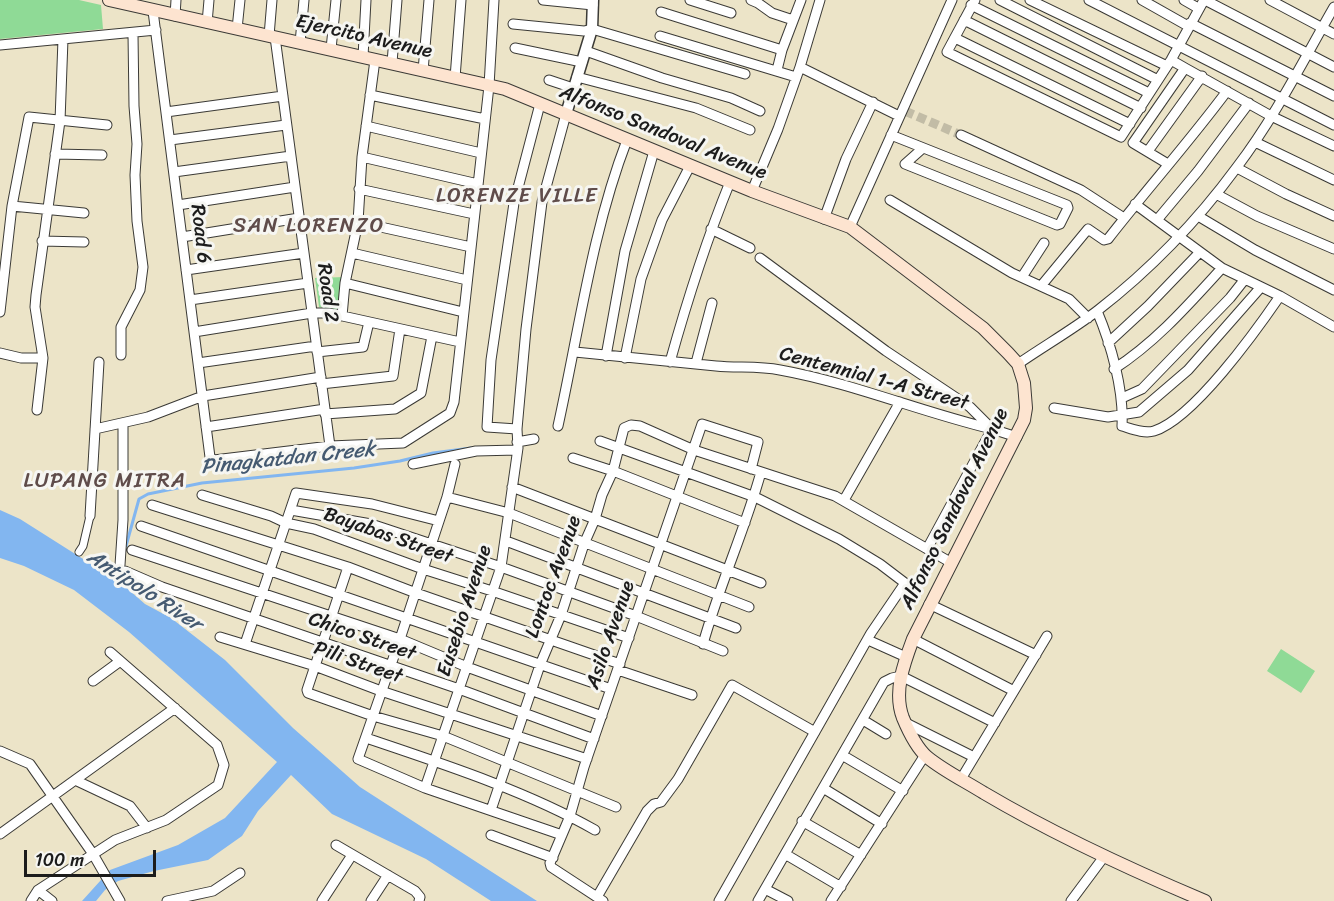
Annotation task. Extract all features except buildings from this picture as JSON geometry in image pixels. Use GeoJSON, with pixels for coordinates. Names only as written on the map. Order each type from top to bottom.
{"type":"FeatureCollection","features":[{"type":"Feature","properties":{"kind":"main road","name":"Ejercito Avenue"},"geometry":{"type":"LineString","coordinates":[[109,0],[506,89]]}},
{"type":"Feature","properties":{"kind":"main road","name":"Alfonso Sandoval Avenue"},"geometry":{"type":"LineString","coordinates":[[506,89],[752,191],[850,227],[983,328],[1018,364],[1026,393],[1024,420],[950,562],[913,639],[901,676],[898,699],[906,723],[925,755],[1009,808],[1103,858],[1204,901]]}},
{"type":"Feature","properties":{"kind":"street"},"geometry":{"type":"LineString","coordinates":[[175,16],[176,0]]}},
{"type":"Feature","properties":{"kind":"street"},"geometry":{"type":"LineString","coordinates":[[207,23],[209,0]]}},
{"type":"Feature","properties":{"kind":"street"},"geometry":{"type":"LineString","coordinates":[[237,29],[240,0]]}},
{"type":"Feature","properties":{"kind":"street","name":"Road 2"},"geometry":{"type":"LineString","coordinates":[[272,0],[272,36],[283,96],[330,446]]}},
{"type":"Feature","properties":{"kind":"street"},"geometry":{"type":"LineString","coordinates":[[300,43],[304,0]]}},
{"type":"Feature","properties":{"kind":"street"},"geometry":{"type":"LineString","coordinates":[[331,49],[336,0]]}},
{"type":"Feature","properties":{"kind":"street"},"geometry":{"type":"LineString","coordinates":[[342,316],[345,283],[358,222],[362,157],[370,95],[366,0]]}},
{"type":"Feature","properties":{"kind":"street"},"geometry":{"type":"LineString","coordinates":[[392,63],[397,0]]}},
{"type":"Feature","properties":{"kind":"street"},"geometry":{"type":"LineString","coordinates":[[423,71],[429,0]]}},
{"type":"Feature","properties":{"kind":"street"},"geometry":{"type":"LineString","coordinates":[[455,78],[461,0]]}},
{"type":"Feature","properties":{"kind":"street"},"geometry":{"type":"LineString","coordinates":[[330,446],[403,443],[450,413],[454,402],[489,86],[494,0]]}},
{"type":"Feature","properties":{"kind":"street"},"geometry":{"type":"LineString","coordinates":[[543,0],[593,2],[591,29],[586,51],[566,114]]}},
{"type":"Feature","properties":{"kind":"street"},"geometry":{"type":"LineString","coordinates":[[690,0],[731,13]]}},
{"type":"Feature","properties":{"kind":"street"},"geometry":{"type":"LineString","coordinates":[[751,0],[772,12],[793,20]]}},
{"type":"Feature","properties":{"kind":"street"},"geometry":{"type":"LineString","coordinates":[[777,70],[801,0]]}},
{"type":"Feature","properties":{"kind":"street"},"geometry":{"type":"LineString","coordinates":[[752,191],[778,129],[820,0]]}},
{"type":"Feature","properties":{"kind":"street"},"geometry":{"type":"LineString","coordinates":[[850,227],[952,0]]}},
{"type":"Feature","properties":{"kind":"street"},"geometry":{"type":"LineString","coordinates":[[1000,0],[1158,80]]}},
{"type":"Feature","properties":{"kind":"street"},"geometry":{"type":"LineString","coordinates":[[1030,0],[1202,76],[1271,116],[1334,146]]}},
{"type":"Feature","properties":{"kind":"street"},"geometry":{"type":"LineString","coordinates":[[1089,0],[1334,125]]}},
{"type":"Feature","properties":{"kind":"street"},"geometry":{"type":"LineString","coordinates":[[1142,0],[1334,96]]}},
{"type":"Feature","properties":{"kind":"street"},"geometry":{"type":"LineString","coordinates":[[1184,0],[1198,8]]}},
{"type":"Feature","properties":{"kind":"street"},"geometry":{"type":"LineString","coordinates":[[1149,93],[973,3],[947,52],[1121,137],[1169,63],[1198,8],[1205,0],[1334,67]]}},
{"type":"Feature","properties":{"kind":"street"},"geometry":{"type":"LineString","coordinates":[[1270,0],[1334,34]]}},
{"type":"Feature","properties":{"kind":"street","name":"Road 6"},"geometry":{"type":"LineString","coordinates":[[147,7],[156,30],[210,457],[214,460],[330,446]]}},
{"type":"Feature","properties":{"kind":"street"},"geometry":{"type":"LineString","coordinates":[[1018,364],[1097,311],[1131,283],[1198,216],[1255,142],[1334,7]]}},
{"type":"Feature","properties":{"kind":"street"},"geometry":{"type":"LineString","coordinates":[[661,12],[782,50]]}},
{"type":"Feature","properties":{"kind":"street"},"geometry":{"type":"LineString","coordinates":[[964,20],[1141,108]]}},
{"type":"Feature","properties":{"kind":"street"},"geometry":{"type":"LineString","coordinates":[[513,24],[584,31],[591,29],[745,74]]}},
{"type":"Feature","properties":{"kind":"street"},"geometry":{"type":"LineString","coordinates":[[0,45],[156,30]]}},
{"type":"Feature","properties":{"kind":"street"},"geometry":{"type":"LineString","coordinates":[[122,355],[121,327],[140,290],[143,267],[137,221],[135,175],[137,144],[133,34]]}},
{"type":"Feature","properties":{"kind":"street"},"geometry":{"type":"LineString","coordinates":[[660,36],[796,77]]}},
{"type":"Feature","properties":{"kind":"street"},"geometry":{"type":"LineString","coordinates":[[955,38],[1130,124]]}},
{"type":"Feature","properties":{"kind":"street"},"geometry":{"type":"LineString","coordinates":[[37,410],[43,358],[35,307],[46,211],[60,121],[63,39]]}},
{"type":"Feature","properties":{"kind":"street"},"geometry":{"type":"LineString","coordinates":[[515,48],[582,62]]}},
{"type":"Feature","properties":{"kind":"street"},"geometry":{"type":"LineString","coordinates":[[586,51],[663,78],[731,98],[760,111]]}},
{"type":"Feature","properties":{"kind":"street"},"geometry":{"type":"LineString","coordinates":[[800,67],[873,102],[902,112]]}},
{"type":"Feature","properties":{"kind":"street"},"geometry":{"type":"LineString","coordinates":[[1167,164],[1133,143],[1185,68]]}},
{"type":"Feature","properties":{"kind":"street"},"geometry":{"type":"LineString","coordinates":[[1148,151],[1202,76]]}},
{"type":"Feature","properties":{"kind":"street"},"geometry":{"type":"LineString","coordinates":[[577,77],[696,108],[750,130]]}},
{"type":"Feature","properties":{"kind":"street"},"geometry":{"type":"LineString","coordinates":[[549,80],[573,88]]}},
{"type":"Feature","properties":{"kind":"street"},"geometry":{"type":"LineString","coordinates":[[1041,286],[1088,229],[1104,240],[1108,239],[1227,91]]}},
{"type":"Feature","properties":{"kind":"street"},"geometry":{"type":"LineString","coordinates":[[370,95],[485,119]]}},
{"type":"Feature","properties":{"kind":"street"},"geometry":{"type":"LineString","coordinates":[[166,112],[283,96]]}},
{"type":"Feature","properties":{"kind":"street"},"geometry":{"type":"LineString","coordinates":[[825,219],[846,159],[873,102]]}},
{"type":"Feature","properties":{"kind":"street"},"geometry":{"type":"LineString","coordinates":[[1157,220],[1198,171],[1249,103]]}},
{"type":"Feature","properties":{"kind":"street"},"geometry":{"type":"LineString","coordinates":[[517,429],[487,427],[491,360],[514,202],[540,104]]}},
{"type":"Feature","properties":{"kind":"street","name":"Eusebio Avenue"},"geometry":{"type":"LineString","coordinates":[[425,788],[501,567],[517,444],[526,329],[542,202],[566,114]]}},
{"type":"Feature","properties":{"kind":"street"},"geometry":{"type":"LineString","coordinates":[[0,312],[12,207],[29,117],[107,125]]}},
{"type":"Feature","properties":{"kind":"street"},"geometry":{"type":"LineString","coordinates":[[170,140],[286,124]]}},
{"type":"Feature","properties":{"kind":"street"},"geometry":{"type":"LineString","coordinates":[[366,126],[481,153]]}},
{"type":"Feature","properties":{"kind":"street"},"geometry":{"type":"LineString","coordinates":[[891,135],[1067,205],[1068,208],[1057,225],[905,164],[923,148]]}},
{"type":"Feature","properties":{"kind":"street"},"geometry":{"type":"LineString","coordinates":[[961,135],[1081,190],[1124,218]]}},
{"type":"Feature","properties":{"kind":"street"},"geometry":{"type":"LineString","coordinates":[[558,426],[600,232],[627,140]]}},
{"type":"Feature","properties":{"kind":"street"},"geometry":{"type":"LineString","coordinates":[[1255,142],[1334,180]]}},
{"type":"Feature","properties":{"kind":"street"},"geometry":{"type":"LineString","coordinates":[[606,356],[625,251],[654,151]]}},
{"type":"Feature","properties":{"kind":"street"},"geometry":{"type":"LineString","coordinates":[[55,154],[102,155]]}},
{"type":"Feature","properties":{"kind":"street"},"geometry":{"type":"LineString","coordinates":[[174,172],[291,156]]}},
{"type":"Feature","properties":{"kind":"street"},"geometry":{"type":"LineString","coordinates":[[362,157],[478,184]]}},
{"type":"Feature","properties":{"kind":"street"},"geometry":{"type":"LineString","coordinates":[[625,358],[641,279],[662,220],[690,166]]}},
{"type":"Feature","properties":{"kind":"street"},"geometry":{"type":"LineString","coordinates":[[1237,168],[1334,216]]}},
{"type":"Feature","properties":{"kind":"street"},"geometry":{"type":"LineString","coordinates":[[670,362],[711,229],[730,182]]}},
{"type":"Feature","properties":{"kind":"street"},"geometry":{"type":"LineString","coordinates":[[178,205],[295,188]]}},
{"type":"Feature","properties":{"kind":"street"},"geometry":{"type":"LineString","coordinates":[[359,189],[474,214]]}},
{"type":"Feature","properties":{"kind":"street"},"geometry":{"type":"LineString","coordinates":[[1216,194],[1257,216],[1334,249]]}},
{"type":"Feature","properties":{"kind":"street"},"geometry":{"type":"LineString","coordinates":[[890,200],[1022,277],[1069,299],[1088,318]]}},
{"type":"Feature","properties":{"kind":"street"},"geometry":{"type":"LineString","coordinates":[[1135,204],[1222,268],[1333,324]]}},
{"type":"Feature","properties":{"kind":"street"},"geometry":{"type":"LineString","coordinates":[[12,207],[84,213]]}},
{"type":"Feature","properties":{"kind":"street"},"geometry":{"type":"LineString","coordinates":[[1198,216],[1255,250],[1334,290]]}},
{"type":"Feature","properties":{"kind":"street"},"geometry":{"type":"LineString","coordinates":[[182,237],[299,218]]}},
{"type":"Feature","properties":{"kind":"street"},"geometry":{"type":"LineString","coordinates":[[358,222],[471,247]]}},
{"type":"Feature","properties":{"kind":"street"},"geometry":{"type":"LineString","coordinates":[[711,229],[750,248]]}},
{"type":"Feature","properties":{"kind":"street"},"geometry":{"type":"LineString","coordinates":[[42,241],[84,242]]}},
{"type":"Feature","properties":{"kind":"street"},"geometry":{"type":"LineString","coordinates":[[1022,277],[1044,243]]}},
{"type":"Feature","properties":{"kind":"street"},"geometry":{"type":"LineString","coordinates":[[1108,344],[1200,252]]}},
{"type":"Feature","properties":{"kind":"street"},"geometry":{"type":"LineString","coordinates":[[186,270],[304,253]]}},
{"type":"Feature","properties":{"kind":"street"},"geometry":{"type":"LineString","coordinates":[[352,253],[467,280]]}},
{"type":"Feature","properties":{"kind":"street"},"geometry":{"type":"LineString","coordinates":[[760,258],[886,351],[970,407],[992,429],[927,549]]}},
{"type":"Feature","properties":{"kind":"street"},"geometry":{"type":"LineString","coordinates":[[1114,369],[1144,348],[1222,268]]}},
{"type":"Feature","properties":{"kind":"street"},"geometry":{"type":"LineString","coordinates":[[1122,398],[1142,389],[1230,298],[1245,279]]}},
{"type":"Feature","properties":{"kind":"street"},"geometry":{"type":"LineString","coordinates":[[190,300],[308,283]]}},
{"type":"Feature","properties":{"kind":"street"},"geometry":{"type":"LineString","coordinates":[[345,283],[464,312]]}},
{"type":"Feature","properties":{"kind":"street"},"geometry":{"type":"LineString","coordinates":[[1054,408],[1108,417],[1139,412],[1188,370],[1261,287]]}},
{"type":"Feature","properties":{"kind":"street"},"geometry":{"type":"LineString","coordinates":[[1097,311],[1122,398],[1122,426],[1151,432],[1164,427],[1196,399],[1248,342],[1280,296]]}},
{"type":"Feature","properties":{"kind":"street"},"geometry":{"type":"LineString","coordinates":[[696,363],[712,303]]}},
{"type":"Feature","properties":{"kind":"street"},"geometry":{"type":"LineString","coordinates":[[194,332],[312,313],[342,316],[460,342]]}},
{"type":"Feature","properties":{"kind":"street"},"geometry":{"type":"LineString","coordinates":[[198,363],[317,349],[363,347],[369,322]]}},
{"type":"Feature","properties":{"kind":"street"},"geometry":{"type":"LineString","coordinates":[[95,429],[171,410],[203,396],[321,380],[393,376],[400,329]]}},
{"type":"Feature","properties":{"kind":"street"},"geometry":{"type":"LineString","coordinates":[[207,427],[325,411],[395,409],[421,393],[432,336]]}},
{"type":"Feature","properties":{"kind":"street","name":"Centennial 1-A Street"},"geometry":{"type":"LineString","coordinates":[[575,352],[778,370],[900,402],[1017,437]]}},
{"type":"Feature","properties":{"kind":"street"},"geometry":{"type":"LineString","coordinates":[[0,353],[21,358],[43,358]]}},
{"type":"Feature","properties":{"kind":"street"},"geometry":{"type":"LineString","coordinates":[[79,552],[83,546],[90,516],[99,362]]}},
{"type":"Feature","properties":{"kind":"street"},"geometry":{"type":"LineString","coordinates":[[844,500],[900,402]]}},
{"type":"Feature","properties":{"kind":"street","name":"Chico Street"},"geometry":{"type":"LineString","coordinates":[[123,423],[122,568],[162,587],[391,665],[594,739]]}},
{"type":"Feature","properties":{"kind":"street","name":"Asilo Avenue"},"geometry":{"type":"LineString","coordinates":[[553,858],[570,816],[587,759],[703,424],[758,442],[751,468]]}},
{"type":"Feature","properties":{"kind":"street","name":"Lontoc Avenue"},"geometry":{"type":"LineString","coordinates":[[491,810],[540,664],[561,615],[575,567],[613,471],[624,428],[631,425],[640,426],[694,450]]}},
{"type":"Feature","properties":{"kind":"street"},"geometry":{"type":"LineString","coordinates":[[413,464],[534,439]]}},
{"type":"Feature","properties":{"kind":"street"},"geometry":{"type":"LineString","coordinates":[[600,441],[755,497],[839,539],[905,582],[868,640],[719,901]]}},
{"type":"Feature","properties":{"kind":"street"},"geometry":{"type":"LineString","coordinates":[[694,450],[844,500],[950,562]]}},
{"type":"Feature","properties":{"kind":"street"},"geometry":{"type":"LineString","coordinates":[[573,458],[613,471],[745,523]]}},
{"type":"Feature","properties":{"kind":"street"},"geometry":{"type":"LineString","coordinates":[[455,464],[440,520],[374,716],[358,756],[359,760],[425,788],[562,835]]}},
{"type":"Feature","properties":{"kind":"street"},"geometry":{"type":"LineString","coordinates":[[703,644],[710,618],[755,497],[761,472]]}},
{"type":"Feature","properties":{"kind":"street"},"geometry":{"type":"LineString","coordinates":[[512,487],[761,583]]}},
{"type":"Feature","properties":{"kind":"street"},"geometry":{"type":"LineString","coordinates":[[245,644],[291,510],[294,495],[297,492],[372,504],[440,520]]}},
{"type":"Feature","properties":{"kind":"street","name":"Bayabas Street"},"geometry":{"type":"LineString","coordinates":[[202,495],[271,516],[286,523],[307,527],[423,569],[629,638]]}},
{"type":"Feature","properties":{"kind":"street"},"geometry":{"type":"LineString","coordinates":[[447,497],[509,513],[749,607]]}},
{"type":"Feature","properties":{"kind":"street"},"geometry":{"type":"LineString","coordinates":[[152,505],[348,567],[550,640],[692,695]]}},
{"type":"Feature","properties":{"kind":"street"},"geometry":{"type":"LineString","coordinates":[[291,510],[371,524],[431,543],[636,616],[723,651]]}},
{"type":"Feature","properties":{"kind":"street"},"geometry":{"type":"LineString","coordinates":[[141,526],[611,689]]}},
{"type":"Feature","properties":{"kind":"street"},"geometry":{"type":"LineString","coordinates":[[506,541],[736,628]]}},
{"type":"Feature","properties":{"kind":"street"},"geometry":{"type":"LineString","coordinates":[[132,550],[400,639],[467,667],[602,716]]}},
{"type":"Feature","properties":{"kind":"street"},"geometry":{"type":"LineString","coordinates":[[348,567],[307,690],[308,693],[374,716],[443,736],[616,807]]}},
{"type":"Feature","properties":{"kind":"street"},"geometry":{"type":"LineString","coordinates":[[930,604],[1036,656]]}},
{"type":"Feature","properties":{"kind":"street"},"geometry":{"type":"LineString","coordinates":[[961,779],[1047,636]]}},
{"type":"Feature","properties":{"kind":"street","name":"Pili Street"},"geometry":{"type":"LineString","coordinates":[[220,637],[315,666],[381,691],[587,759]]}},
{"type":"Feature","properties":{"kind":"street"},"geometry":{"type":"LineString","coordinates":[[913,639],[1014,691]]}},
{"type":"Feature","properties":{"kind":"street"},"geometry":{"type":"LineString","coordinates":[[868,640],[906,657]]}},
{"type":"Feature","properties":{"kind":"street"},"geometry":{"type":"LineString","coordinates":[[31,901],[38,890],[115,840],[166,820],[218,785],[223,774],[223,757],[217,745],[110,652]]}},
{"type":"Feature","properties":{"kind":"street"},"geometry":{"type":"LineString","coordinates":[[93,681],[119,662]]}},
{"type":"Feature","properties":{"kind":"street"},"geometry":{"type":"LineString","coordinates":[[758,901],[884,682],[901,676],[995,723]]}},
{"type":"Feature","properties":{"kind":"street"},"geometry":{"type":"LineString","coordinates":[[491,836],[553,858],[551,867],[600,899],[647,811],[660,802],[678,779],[732,685],[815,732]]}},
{"type":"Feature","properties":{"kind":"street"},"geometry":{"type":"LineString","coordinates":[[0,834],[175,708]]}},
{"type":"Feature","properties":{"kind":"street"},"geometry":{"type":"LineString","coordinates":[[862,720],[886,734]]}},
{"type":"Feature","properties":{"kind":"street"},"geometry":{"type":"LineString","coordinates":[[906,723],[974,757]]}},
{"type":"Feature","properties":{"kind":"street"},"geometry":{"type":"LineString","coordinates":[[366,738],[498,786],[570,816],[595,830]]}},
{"type":"Feature","properties":{"kind":"street"},"geometry":{"type":"LineString","coordinates":[[0,751],[30,764],[93,854],[120,901]]}},
{"type":"Feature","properties":{"kind":"street"},"geometry":{"type":"LineString","coordinates":[[842,755],[903,791]]}},
{"type":"Feature","properties":{"kind":"street"},"geometry":{"type":"LineString","coordinates":[[831,901],[925,755]]}},
{"type":"Feature","properties":{"kind":"street"},"geometry":{"type":"LineString","coordinates":[[75,780],[130,806],[147,828]]}},
{"type":"Feature","properties":{"kind":"street"},"geometry":{"type":"LineString","coordinates":[[823,788],[882,824]]}},
{"type":"Feature","properties":{"kind":"street"},"geometry":{"type":"LineString","coordinates":[[802,821],[861,855]]}},
{"type":"Feature","properties":{"kind":"street"},"geometry":{"type":"LineString","coordinates":[[336,845],[415,891],[420,897],[419,901]]}},
{"type":"Feature","properties":{"kind":"street"},"geometry":{"type":"LineString","coordinates":[[785,854],[841,886]]}},
{"type":"Feature","properties":{"kind":"street"},"geometry":{"type":"LineString","coordinates":[[322,901],[352,855]]}},
{"type":"Feature","properties":{"kind":"street"},"geometry":{"type":"LineString","coordinates":[[1071,901],[1103,858]]}},
{"type":"Feature","properties":{"kind":"street"},"geometry":{"type":"LineString","coordinates":[[167,901],[213,891],[240,873]]}},
{"type":"Feature","properties":{"kind":"street"},"geometry":{"type":"LineString","coordinates":[[371,901],[388,875]]}},
{"type":"Feature","properties":{"kind":"street"},"geometry":{"type":"LineString","coordinates":[[765,889],[788,901]]}},
{"type":"Feature","properties":{"kind":"street"},"geometry":{"type":"LineString","coordinates":[[38,890],[52,901]]}},
{"type":"Feature","properties":{"kind":"green space"},"geometry":{"type":"Polygon","coordinates":[[[0,0],[79,0],[101,5],[103,29],[0,39],[0,0]]]}},
{"type":"Feature","properties":{"kind":"green space"},"geometry":{"type":"Polygon","coordinates":[[[345,277],[341,311],[319,307],[315,278],[345,277]]]}},
{"type":"Feature","properties":{"kind":"green space"},"geometry":{"type":"Polygon","coordinates":[[[1281,649],[1315,671],[1301,693],[1267,671],[1281,649]]]}},
{"type":"Feature","properties":{"kind":"water"},"geometry":{"type":"Polygon","coordinates":[[[0,510],[20,519],[121,583],[145,604],[171,618],[225,660],[293,728],[360,787],[537,901],[491,901],[426,859],[332,814],[291,775],[258,811],[242,836],[208,860],[118,881],[105,890],[96,901],[82,901],[110,870],[178,845],[225,818],[277,762],[129,632],[74,590],[24,566],[0,558],[0,510]]]}},
{"type":"Feature","properties":{"kind":"waterway","name":"Pinagkatdan Creek"},"geometry":{"type":"LineString","coordinates":[[126,546],[139,499],[148,494],[202,483],[354,468],[471,448]]}},
{"type":"Feature","properties":{"kind":"waterway","name":"Pinagkatdan Creek"},"geometry":{"type":"LineString","coordinates":[[117,584],[122,570]]}},
{"type":"Feature","properties":{"kind":"tunnel"},"geometry":{"type":"LineString","coordinates":[[905,111],[961,135]]}},
{"type":"Feature","properties":{"kind":"district","name":"LORENZE VILLE"},"geometry":{"type":"Point","coordinates":[517,197]}},
{"type":"Feature","properties":{"kind":"district","name":"SAN LORENZO"},"geometry":{"type":"Point","coordinates":[309,227]}},
{"type":"Feature","properties":{"kind":"district","name":"LUPANG MITRA"},"geometry":{"type":"Point","coordinates":[105,482]}},
{"type":"Feature","properties":{"kind":"water label","name":"Antipolo River"},"geometry":{"type":"Point","coordinates":[144,591]}}]}
